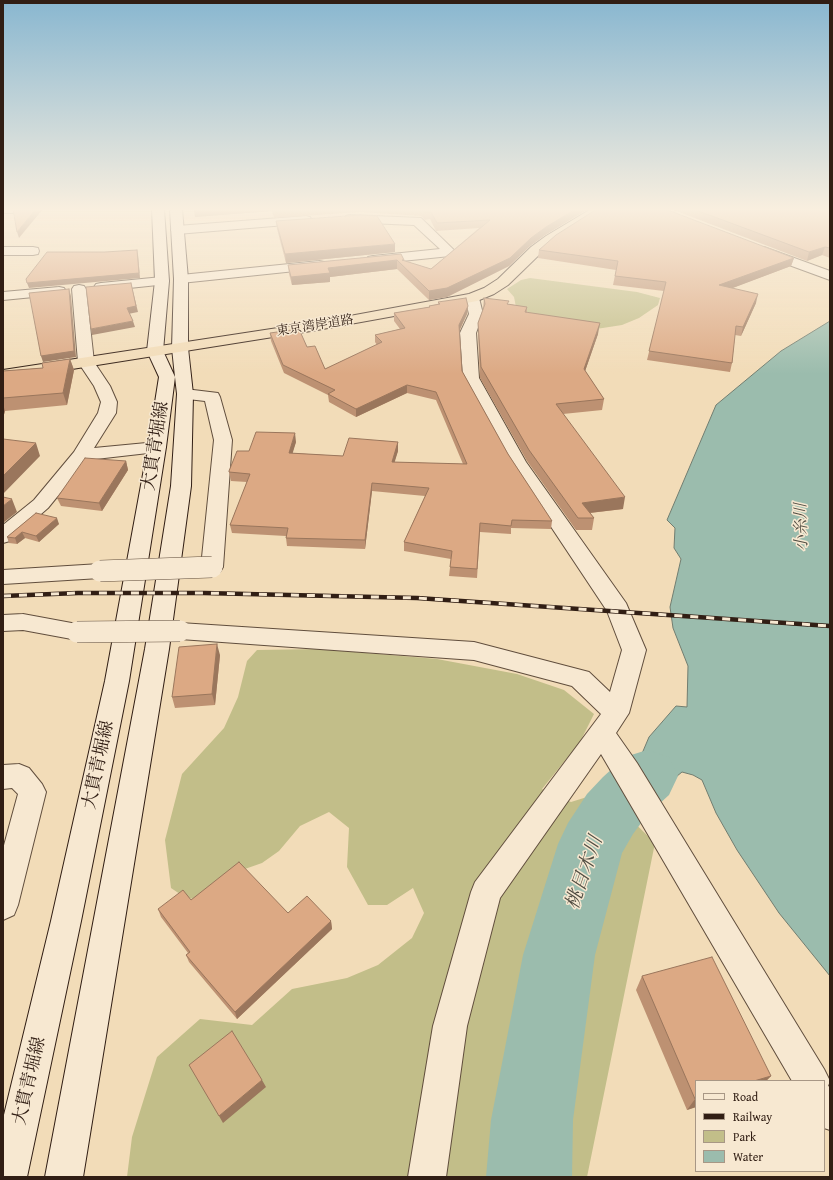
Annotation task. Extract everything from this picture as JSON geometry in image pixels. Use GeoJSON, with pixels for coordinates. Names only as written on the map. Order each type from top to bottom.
{"type":"FeatureCollection","features":[{"type":"Feature","properties":{"kind":"highway","name":"東京湾岸道路"},"geometry":{"type":"LineString","coordinates":[[3,375],[180,348],[472,298],[489,291],[503,282],[522,264]]}},
{"type":"Feature","properties":{"kind":"street"},"geometry":{"type":"LineString","coordinates":[[155,351],[162,281],[161,264]]}},
{"type":"Feature","properties":{"kind":"street","name":"大貫青堀線"},"geometry":{"type":"LineString","coordinates":[[64,1177],[158,642],[181,486],[185,394],[180,348],[180,264]]}},
{"type":"Feature","properties":{"kind":"street"},"geometry":{"type":"LineString","coordinates":[[181,279],[330,264]]}},
{"type":"Feature","properties":{"kind":"street"},"geometry":{"type":"LineString","coordinates":[[799,264],[830,276]]}},
{"type":"Feature","properties":{"kind":"street"},"geometry":{"type":"LineString","coordinates":[[3,296],[162,281]]}},
{"type":"Feature","properties":{"kind":"street"},"geometry":{"type":"LineString","coordinates":[[3,536],[41,504],[81,455],[107,413],[109,402],[102,386],[86,362],[79,289]]}},
{"type":"Feature","properties":{"kind":"street"},"geometry":{"type":"LineString","coordinates":[[427,1177],[450,1026],[486,892],[609,723],[634,650],[618,609],[517,462],[471,378],[468,333],[476,314],[472,298]]}},
{"type":"Feature","properties":{"kind":"street","name":"大貫青堀線"},"geometry":{"type":"LineString","coordinates":[[8,1177],[66,921],[117,681],[157,447],[167,377],[155,351]]}},
{"type":"Feature","properties":{"kind":"street"},"geometry":{"type":"LineString","coordinates":[[3,578],[100,571],[212,567],[223,440],[212,397],[185,394]]}},
{"type":"Feature","properties":{"kind":"street"},"geometry":{"type":"LineString","coordinates":[[81,455],[157,447]]}},
{"type":"Feature","properties":{"kind":"street"},"geometry":{"type":"LineString","coordinates":[[3,623],[23,622],[77,632],[180,631],[474,651],[580,679],[609,723],[628,771],[811,1080]]}},
{"type":"Feature","properties":{"kind":"street"},"geometry":{"type":"LineString","coordinates":[[3,777],[19,776],[32,792],[3,905]]}},
{"type":"Feature","properties":{"kind":"green space"},"geometry":{"type":"Polygon","coordinates":[[[530,278],[637,292],[660,298],[658,305],[639,318],[622,325],[590,330],[553,323],[516,307],[514,297],[507,289],[521,280],[530,278]]]}},
{"type":"Feature","properties":{"kind":"green space"},"geometry":{"type":"Polygon","coordinates":[[[320,649],[437,659],[517,674],[564,690],[594,714],[580,742],[542,789],[571,802],[603,792],[655,843],[587,1177],[127,1177],[132,1137],[157,1057],[200,1019],[252,1025],[292,989],[347,978],[378,965],[412,938],[424,913],[413,888],[387,905],[368,905],[347,867],[349,828],[329,812],[300,826],[279,851],[262,863],[242,870],[205,900],[186,898],[171,888],[165,840],[182,774],[224,728],[238,697],[247,661],[257,650],[320,649]]]}},
{"type":"Feature","properties":{"kind":"water","name":"小糸川"},"geometry":{"type":"Polygon","coordinates":[[[830,321],[830,976],[779,913],[737,850],[716,813],[702,780],[693,775],[682,772],[671,781],[658,798],[638,763],[649,737],[676,706],[687,707],[688,666],[673,628],[670,607],[681,559],[674,548],[675,528],[667,520],[716,405],[781,351],[830,321]]]}},
{"type":"Feature","properties":{"kind":"water"},"geometry":{"type":"Polygon","coordinates":[[[621,782],[642,818],[626,816],[601,828],[599,818],[593,809],[611,794],[621,782]]]}},
{"type":"Feature","properties":{"kind":"building"},"geometry":{"type":"Polygon","coordinates":[[[38,264],[138,264],[139,273],[27,283],[26,279],[38,264]]]}},
{"type":"Feature","properties":{"kind":"building"},"geometry":{"type":"Polygon","coordinates":[[[362,264],[328,268],[330,273],[291,277],[288,265],[362,264]]]}},
{"type":"Feature","properties":{"kind":"building"},"geometry":{"type":"Polygon","coordinates":[[[401,264],[415,264],[431,269],[437,264],[497,264],[447,288],[429,291],[401,264]]]}},
{"type":"Feature","properties":{"kind":"building"},"geometry":{"type":"Polygon","coordinates":[[[617,264],[777,264],[719,285],[758,294],[743,327],[736,326],[732,363],[649,351],[666,282],[615,276],[617,264]]]}},
{"type":"Feature","properties":{"kind":"building"},"geometry":{"type":"Polygon","coordinates":[[[131,283],[136,306],[127,308],[133,321],[91,329],[86,287],[131,283]]]}},
{"type":"Feature","properties":{"kind":"building"},"geometry":{"type":"Polygon","coordinates":[[[69,289],[74,351],[41,356],[29,293],[69,289]]]}},
{"type":"Feature","properties":{"kind":"building"},"geometry":{"type":"Polygon","coordinates":[[[466,298],[468,306],[459,325],[462,371],[508,454],[552,521],[512,520],[511,526],[480,523],[477,569],[450,567],[452,551],[404,542],[429,488],[372,483],[365,540],[286,538],[288,528],[230,525],[250,474],[229,471],[237,451],[249,451],[256,432],[295,433],[289,453],[343,456],[349,438],[398,442],[392,462],[467,464],[436,392],[407,385],[356,409],[328,394],[335,390],[283,365],[270,333],[299,329],[307,347],[315,346],[325,369],[382,342],[375,335],[405,328],[394,313],[430,307],[429,306],[440,304],[438,302],[466,298]]]}},
{"type":"Feature","properties":{"kind":"building"},"geometry":{"type":"Polygon","coordinates":[[[484,298],[509,301],[507,304],[527,307],[525,312],[600,323],[584,369],[604,399],[556,404],[625,497],[582,503],[594,518],[578,518],[529,450],[481,367],[478,323],[485,304],[484,298]]]}},
{"type":"Feature","properties":{"kind":"building"},"geometry":{"type":"Polygon","coordinates":[[[70,359],[63,393],[3,398],[3,371],[43,368],[42,363],[70,359]]]}},
{"type":"Feature","properties":{"kind":"building"},"geometry":{"type":"Polygon","coordinates":[[[3,439],[36,443],[3,476],[3,439]]]}},
{"type":"Feature","properties":{"kind":"building"},"geometry":{"type":"Polygon","coordinates":[[[85,458],[126,461],[99,503],[57,498],[85,458]]]}},
{"type":"Feature","properties":{"kind":"building"},"geometry":{"type":"Polygon","coordinates":[[[3,497],[12,499],[3,506],[3,497]]]}},
{"type":"Feature","properties":{"kind":"building"},"geometry":{"type":"Polygon","coordinates":[[[36,513],[57,518],[36,536],[22,532],[15,538],[7,537],[36,513]]]}},
{"type":"Feature","properties":{"kind":"building"},"geometry":{"type":"Polygon","coordinates":[[[217,644],[212,694],[172,697],[179,647],[217,644]]]}},
{"type":"Feature","properties":{"kind":"building"},"geometry":{"type":"Polygon","coordinates":[[[239,862],[288,913],[307,896],[331,921],[235,1012],[186,955],[190,952],[158,909],[183,890],[191,900],[239,862]]]}},
{"type":"Feature","properties":{"kind":"building"},"geometry":{"type":"Polygon","coordinates":[[[712,957],[771,1076],[757,1080],[695,1080],[695,1099],[642,976],[712,957]]]}},
{"type":"Feature","properties":{"kind":"building"},"geometry":{"type":"Polygon","coordinates":[[[232,1031],[262,1080],[219,1116],[189,1065],[232,1031]]]}},
{"type":"Feature","properties":{"kind":"waterway","name":"桃目木川"},"geometry":{"type":"LineString","coordinates":[[529,1177],[532,1120],[559,955],[591,844],[610,814],[625,796],[647,776]]}},
{"type":"Feature","properties":{"kind":"railway"},"geometry":{"type":"LineString","coordinates":[[3,596],[78,593],[204,593],[417,598],[830,626]]}}]}
